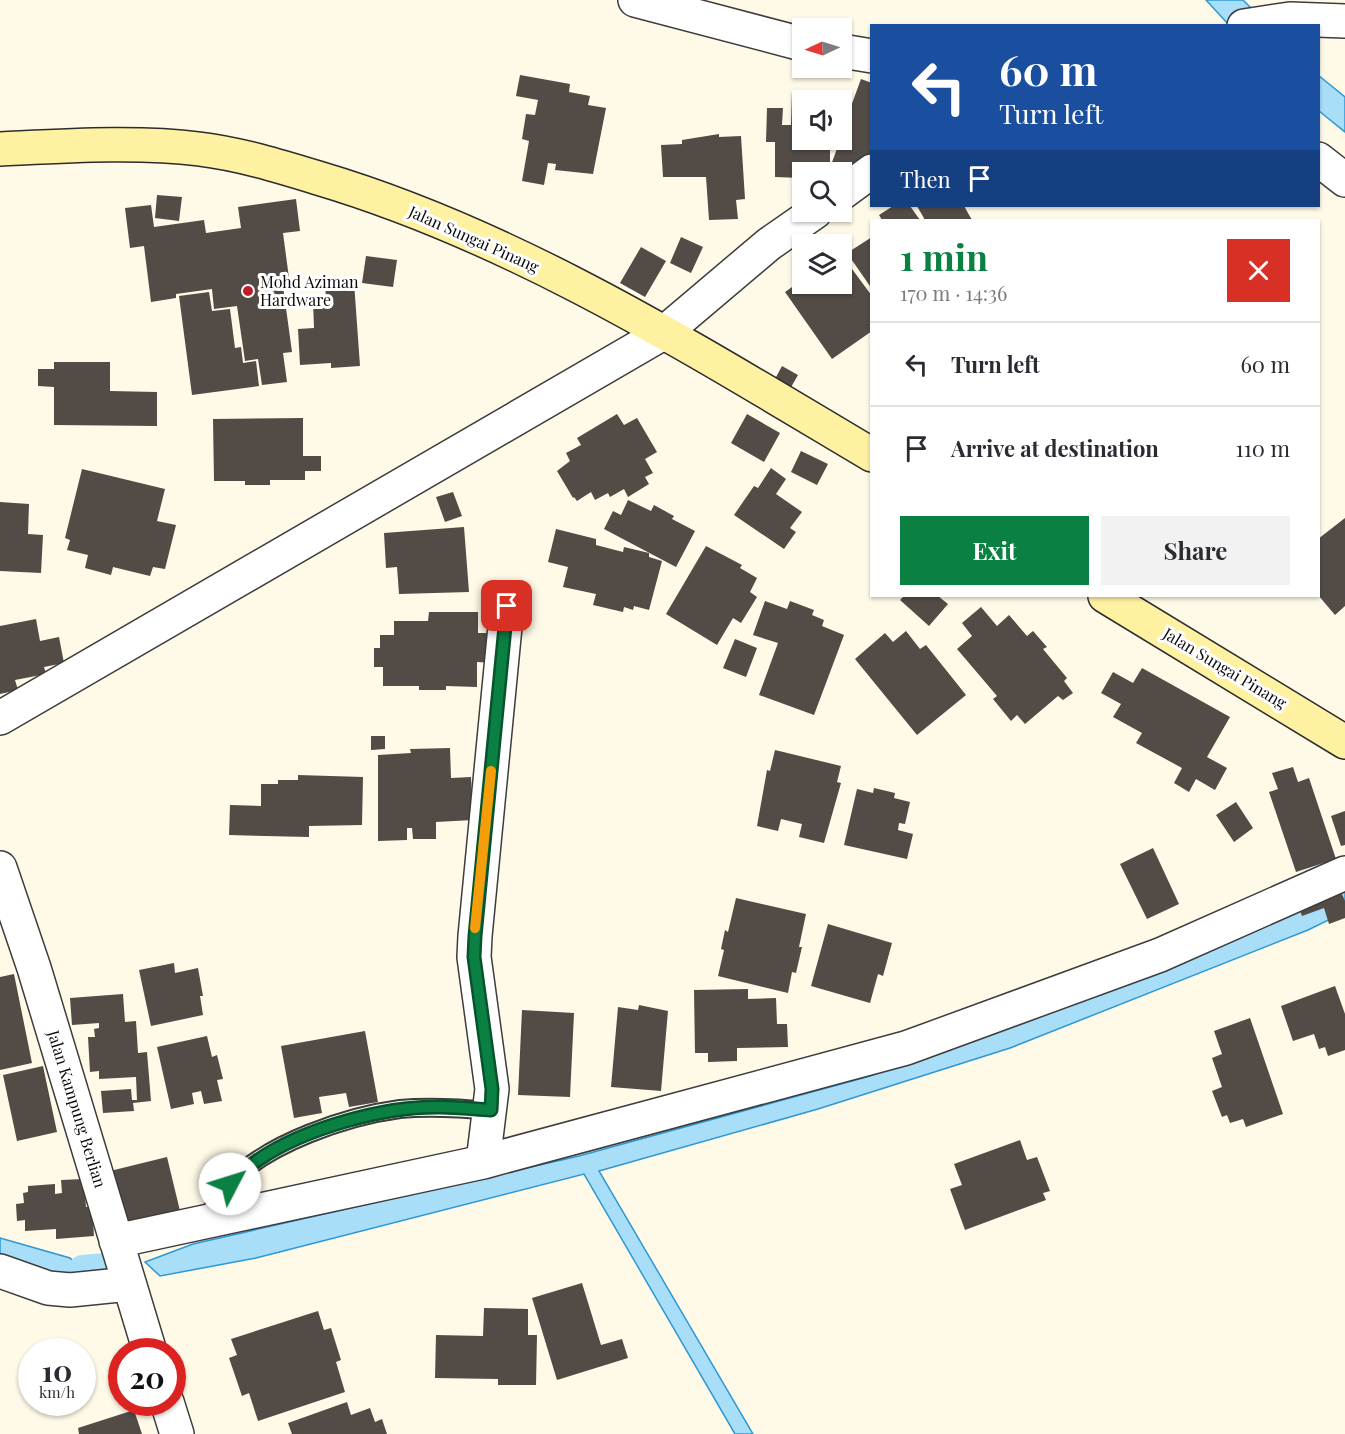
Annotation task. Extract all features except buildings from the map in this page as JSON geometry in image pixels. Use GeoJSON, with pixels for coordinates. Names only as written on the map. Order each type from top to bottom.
{"type":"FeatureCollection","features":[{"type":"Feature","properties":{"kind":"street"},"geometry":{"type":"LineString","coordinates":[[637,0],[792,41]]}},
{"type":"Feature","properties":{"kind":"street"},"geometry":{"type":"LineString","coordinates":[[1245,17],[1345,21]]}},
{"type":"Feature","properties":{"kind":"street"},"geometry":{"type":"LineString","coordinates":[[852,53],[870,56]]}},
{"type":"Feature","properties":{"kind":"street","name":"Jalan Sungai Pinang"},"geometry":{"type":"LineString","coordinates":[[0,149],[89,145],[197,149],[258,160],[345,186],[436,219],[665,332],[870,454]]}},
{"type":"Feature","properties":{"kind":"street"},"geometry":{"type":"LineString","coordinates":[[1320,161],[1345,180]]}},
{"type":"Feature","properties":{"kind":"street"},"geometry":{"type":"LineString","coordinates":[[852,186],[870,172]]}},
{"type":"Feature","properties":{"kind":"street"},"geometry":{"type":"LineString","coordinates":[[0,718],[665,332],[769,244],[801,222]]}},
{"type":"Feature","properties":{"kind":"street","name":"Jalan Sungai Pinang"},"geometry":{"type":"LineString","coordinates":[[1107,597],[1345,742]]}},
{"type":"Feature","properties":{"kind":"street"},"geometry":{"type":"LineString","coordinates":[[483,1162],[492,1089],[474,957],[507,606]]}},
{"type":"Feature","properties":{"kind":"street","name":"Jalan Kampung Berlian"},"geometry":{"type":"LineString","coordinates":[[0,868],[34,968],[146,1338]]}},
{"type":"Feature","properties":{"kind":"street"},"geometry":{"type":"LineString","coordinates":[[116,1241],[483,1162],[906,1047],[1160,955],[1345,873]]}},
{"type":"Feature","properties":{"kind":"street"},"geometry":{"type":"LineString","coordinates":[[0,1271],[48,1288],[70,1290],[129,1284]]}},
{"type":"Feature","properties":{"kind":"street"},"geometry":{"type":"LineString","coordinates":[[171,1416],[177,1434]]}},
{"type":"Feature","properties":{"kind":"lane"},"geometry":{"type":"LineString","coordinates":[[204,1222],[230,1184],[258,1160],[296,1139],[342,1123],[398,1110],[440,1107],[491,1110]]}},
{"type":"Feature","properties":{"kind":"water"},"geometry":{"type":"Polygon","coordinates":[[[1206,0],[1243,0],[1267,24],[1228,24],[1206,0]]]}},
{"type":"Feature","properties":{"kind":"water"},"geometry":{"type":"Polygon","coordinates":[[[1320,77],[1345,97],[1345,132],[1320,112],[1320,77]]]}},
{"type":"Feature","properties":{"kind":"water"},"geometry":{"type":"Polygon","coordinates":[[[1345,889],[1345,912],[1308,930],[1010,1048],[818,1109],[599,1171],[753,1434],[735,1434],[584,1174],[256,1258],[160,1276],[145,1262],[193,1244],[579,1156],[870,1076],[999,1030],[1345,889]]]}},
{"type":"Feature","properties":{"kind":"water"},"geometry":{"type":"Polygon","coordinates":[[[0,1238],[70,1258],[83,1271],[66,1278],[0,1256],[0,1238]]]}},
{"type":"Feature","properties":{"kind":"waterway"},"geometry":{"type":"LineString","coordinates":[[83,1271],[105,1269]]}},
{"type":"Feature","properties":{"kind":"slow traffic"},"geometry":{"type":"LineString","coordinates":[[475,928],[491,771]]}},
{"type":"Feature","properties":{"kind":"place","name":"Mohd Aziman Hardware"},"geometry":{"type":"Point","coordinates":[248,291]}},
{"type":"Feature","properties":{"kind":"route"},"geometry":{"type":"LineString","coordinates":[[230,1184],[258,1160],[296,1139],[342,1123],[398,1110],[440,1107],[491,1110],[492,1089],[474,957],[507,606]]}}]}
